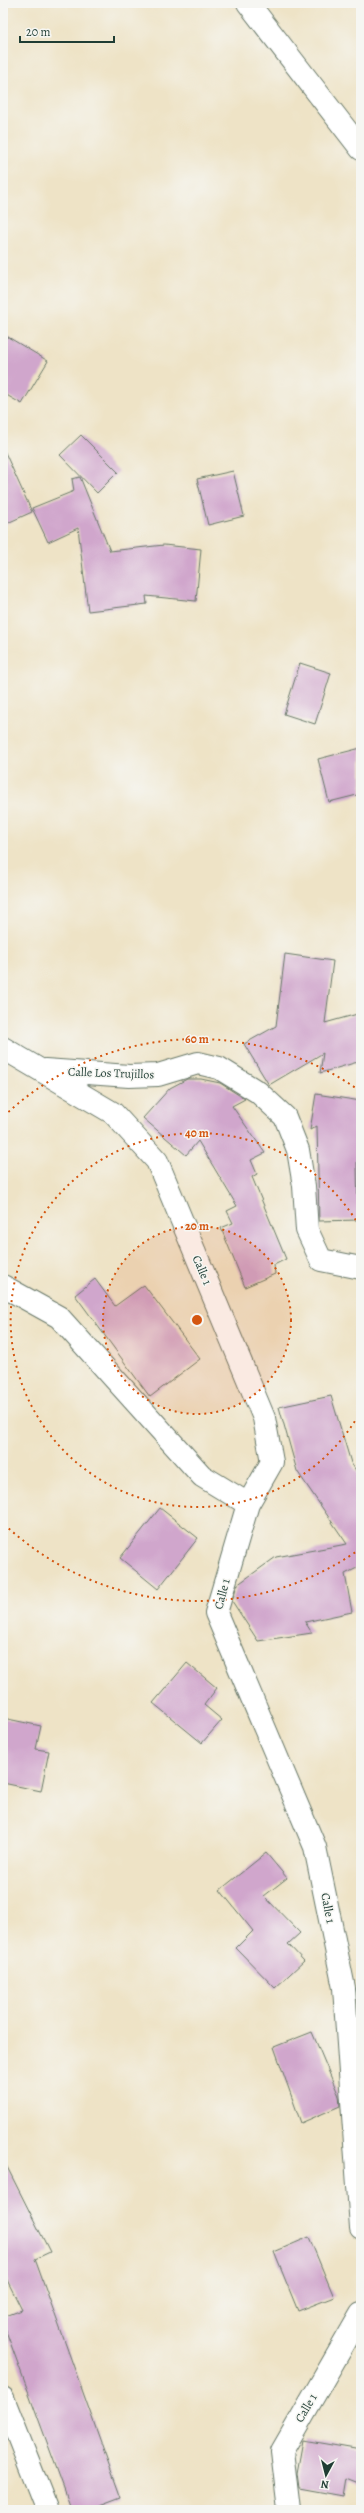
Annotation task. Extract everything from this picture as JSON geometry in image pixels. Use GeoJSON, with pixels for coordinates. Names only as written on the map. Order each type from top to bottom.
{"type":"FeatureCollection","features":[{"type":"Feature","properties":{"kind":"street"},"geometry":{"type":"LineString","coordinates":[[248,3],[361,149]]}},
{"type":"Feature","properties":{"kind":"street","name":"Calle 1"},"geometry":{"type":"LineString","coordinates":[[3,1048],[114,1113],[157,1161],[264,1418],[272,1462],[248,1504],[216,1613],[315,1847],[344,1988],[361,2228]]}},
{"type":"Feature","properties":{"kind":"street","name":"Calle Los Trujillos"},"geometry":{"type":"LineString","coordinates":[[40,1070],[128,1076],[158,1075],[198,1063],[219,1068],[258,1092],[285,1117],[298,1150],[304,1186],[308,1230],[321,1260],[338,1265],[361,1268]]}},
{"type":"Feature","properties":{"kind":"street"},"geometry":{"type":"LineString","coordinates":[[3,1286],[59,1317],[202,1476],[248,1504]]}},
{"type":"Feature","properties":{"kind":"street","name":"Calle 1"},"geometry":{"type":"LineString","coordinates":[[289,2510],[282,2451],[361,2314]]}},
{"type":"Feature","properties":{"kind":"street"},"geometry":{"type":"LineString","coordinates":[[3,2398],[47,2510]]}},
{"type":"Feature","properties":{"kind":"building"},"geometry":{"type":"Polygon","coordinates":[[[3,334],[48,361],[22,404],[3,393],[3,334]]]}},
{"type":"Feature","properties":{"kind":"building"},"geometry":{"type":"Polygon","coordinates":[[[81,435],[118,472],[97,493],[60,455],[81,435]]]}},
{"type":"Feature","properties":{"kind":"building"},"geometry":{"type":"Polygon","coordinates":[[[3,448],[32,512],[3,525],[3,448]]]}},
{"type":"Feature","properties":{"kind":"building"},"geometry":{"type":"Polygon","coordinates":[[[233,471],[244,516],[208,525],[197,479],[233,471]]]}},
{"type":"Feature","properties":{"kind":"building"},"geometry":{"type":"Polygon","coordinates":[[[80,477],[110,551],[164,545],[201,549],[196,601],[146,596],[147,604],[88,611],[78,528],[48,542],[32,508],[74,491],[72,479],[80,477]]]}},
{"type":"Feature","properties":{"kind":"building"},"geometry":{"type":"Polygon","coordinates":[[[300,663],[331,673],[315,724],[284,714],[300,663]]]}},
{"type":"Feature","properties":{"kind":"building"},"geometry":{"type":"Polygon","coordinates":[[[361,748],[361,794],[329,802],[318,759],[361,748]]]}},
{"type":"Feature","properties":{"kind":"building"},"geometry":{"type":"Polygon","coordinates":[[[285,954],[333,961],[325,1023],[361,1013],[361,1061],[320,1073],[323,1053],[269,1085],[244,1044],[276,1026],[285,954]]]}},
{"type":"Feature","properties":{"kind":"building"},"geometry":{"type":"Polygon","coordinates":[[[187,1079],[201,1079],[220,1083],[245,1099],[232,1106],[265,1153],[251,1160],[257,1174],[252,1177],[286,1259],[274,1265],[275,1274],[245,1287],[221,1228],[233,1223],[227,1211],[237,1206],[198,1141],[186,1155],[143,1118],[170,1088],[187,1079]]]}},
{"type":"Feature","properties":{"kind":"building"},"geometry":{"type":"Polygon","coordinates":[[[316,1094],[361,1101],[361,1139],[357,1163],[358,1220],[319,1221],[317,1126],[310,1130],[316,1094]]]}},
{"type":"Feature","properties":{"kind":"building"},"geometry":{"type":"Polygon","coordinates":[[[95,1279],[115,1306],[144,1285],[200,1359],[150,1397],[75,1295],[95,1279]]]}},
{"type":"Feature","properties":{"kind":"building"},"geometry":{"type":"Polygon","coordinates":[[[331,1396],[351,1463],[361,1478],[361,1566],[345,1574],[352,1612],[305,1622],[312,1633],[258,1641],[232,1601],[237,1585],[276,1557],[347,1544],[297,1471],[279,1407],[331,1396]]]}},
{"type":"Feature","properties":{"kind":"building"},"geometry":{"type":"Polygon","coordinates":[[[160,1508],[198,1538],[158,1589],[120,1558],[160,1508]]]}},
{"type":"Feature","properties":{"kind":"building"},"geometry":{"type":"Polygon","coordinates":[[[187,1663],[217,1688],[204,1705],[222,1720],[202,1743],[153,1703],[187,1663]]]}},
{"type":"Feature","properties":{"kind":"building"},"geometry":{"type":"Polygon","coordinates":[[[3,1718],[41,1726],[36,1749],[49,1751],[41,1791],[3,1783],[3,1718]]]}},
{"type":"Feature","properties":{"kind":"building"},"geometry":{"type":"Polygon","coordinates":[[[266,1853],[287,1878],[264,1896],[300,1933],[288,1944],[304,1961],[275,1988],[236,1948],[253,1931],[220,1890],[266,1853]]]}},
{"type":"Feature","properties":{"kind":"building"},"geometry":{"type":"Polygon","coordinates":[[[312,2032],[339,2096],[340,2106],[301,2123],[274,2047],[312,2032]]]}},
{"type":"Feature","properties":{"kind":"building"},"geometry":{"type":"Polygon","coordinates":[[[3,2159],[50,2252],[35,2259],[121,2498],[89,2510],[72,2510],[3,2323],[3,2317],[22,2310],[3,2272],[3,2159]]]}},
{"type":"Feature","properties":{"kind":"building"},"geometry":{"type":"Polygon","coordinates":[[[309,2237],[334,2297],[298,2311],[274,2252],[309,2237]]]}},
{"type":"Feature","properties":{"kind":"building"},"geometry":{"type":"Polygon","coordinates":[[[303,2440],[361,2450],[361,2484],[346,2478],[343,2496],[299,2488],[297,2473],[303,2440]]]}}]}
